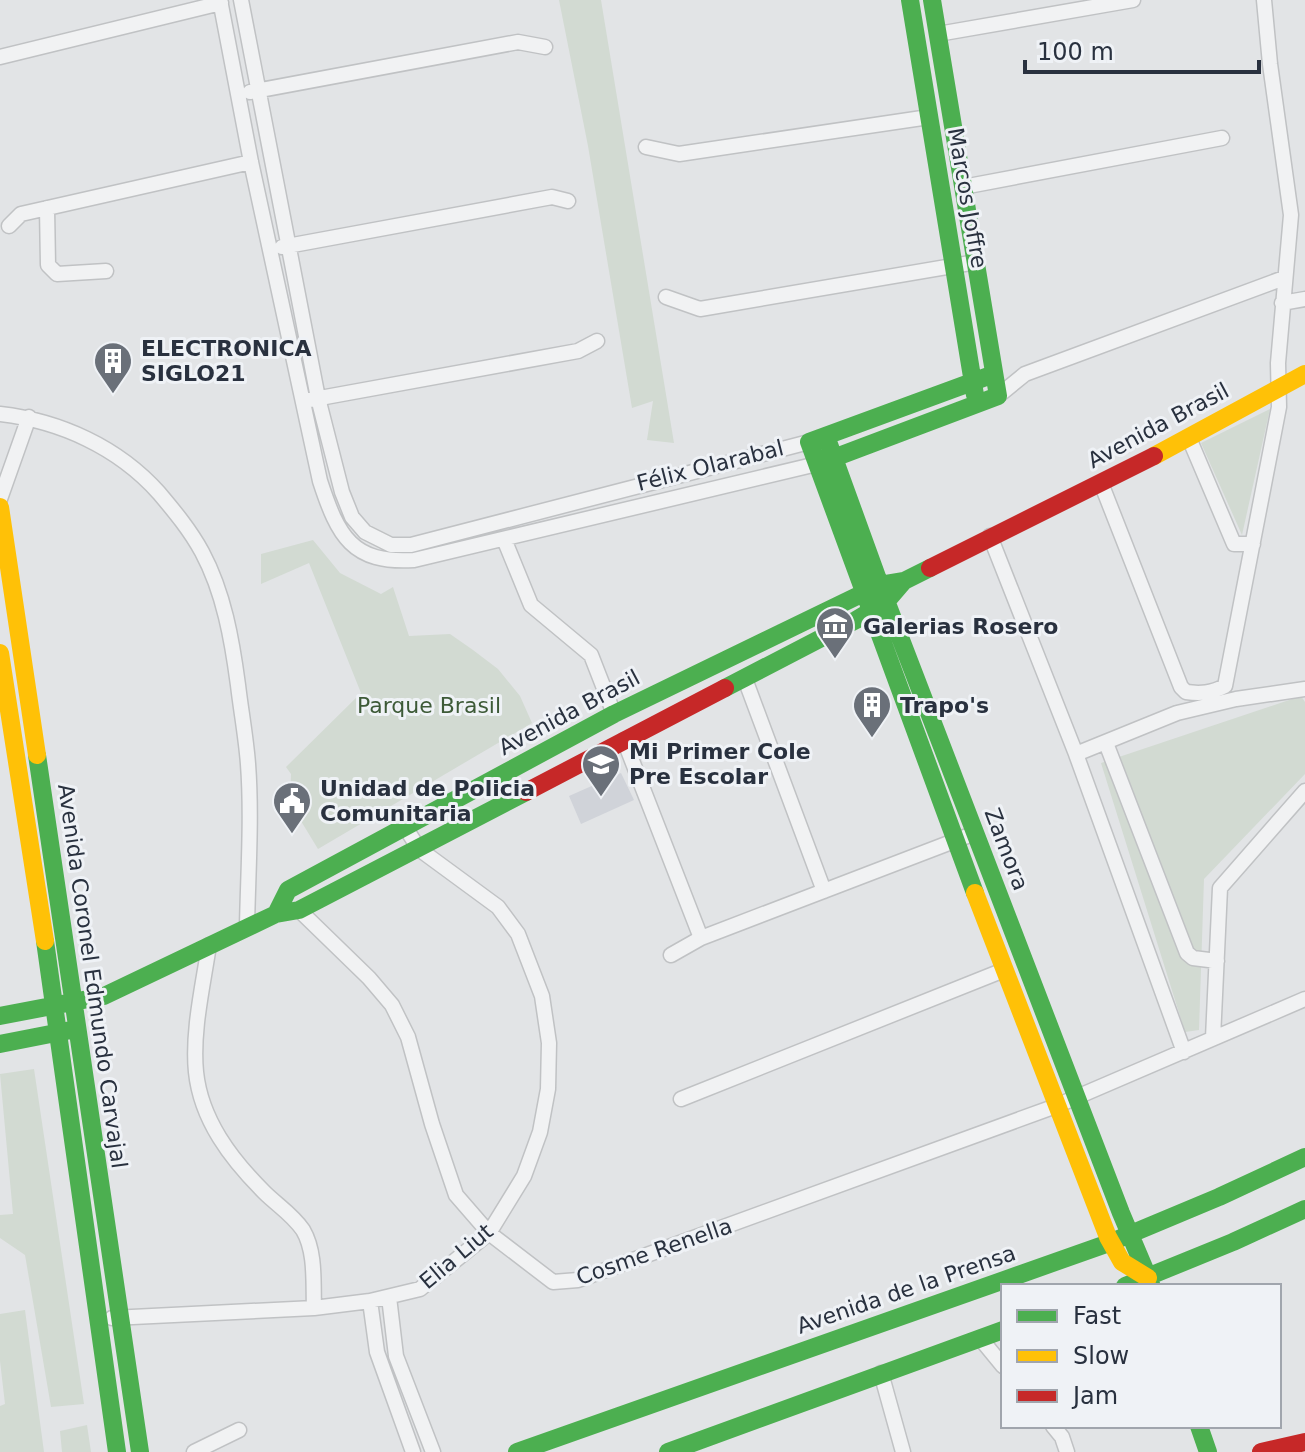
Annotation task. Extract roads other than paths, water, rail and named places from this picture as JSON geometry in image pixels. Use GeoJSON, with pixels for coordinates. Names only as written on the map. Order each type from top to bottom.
{"type":"FeatureCollection","features":[{"type":"Feature","properties":{"kind":"street"},"geometry":{"type":"LineString","coordinates":[[0,57],[220,2],[320,481],[340,528],[355,548],[374,559],[392,562],[391,545],[365,532],[352,517],[342,492],[318,398],[241,0]]}},
{"type":"Feature","properties":{"kind":"street","name":"Marcos Joffre"},"geometry":{"type":"LineString","coordinates":[[910,0],[977,403]]}},
{"type":"Feature","properties":{"kind":"street","name":"Marcos Joffre"},"geometry":{"type":"LineString","coordinates":[[932,0],[998,396]]}},
{"type":"Feature","properties":{"kind":"street"},"geometry":{"type":"LineString","coordinates":[[938,34],[1133,0]]}},
{"type":"Feature","properties":{"kind":"street"},"geometry":{"type":"LineString","coordinates":[[1212,698],[1225,686],[1279,407],[1277,387],[1282,303],[1291,215],[1264,0]]}},
{"type":"Feature","properties":{"kind":"street"},"geometry":{"type":"LineString","coordinates":[[238,95],[518,42],[545,47]]}},
{"type":"Feature","properties":{"kind":"street"},"geometry":{"type":"LineString","coordinates":[[646,147],[679,154],[929,117]]}},
{"type":"Feature","properties":{"kind":"street"},"geometry":{"type":"LineString","coordinates":[[963,187],[1222,138]]}},
{"type":"Feature","properties":{"kind":"street"},"geometry":{"type":"LineString","coordinates":[[9,226],[21,214],[251,162]]}},
{"type":"Feature","properties":{"kind":"street"},"geometry":{"type":"LineString","coordinates":[[270,250],[552,197],[568,201]]}},
{"type":"Feature","properties":{"kind":"street"},"geometry":{"type":"LineString","coordinates":[[47,208],[50,269],[57,274],[106,271]]}},
{"type":"Feature","properties":{"kind":"street"},"geometry":{"type":"LineString","coordinates":[[666,297],[700,309],[976,262]]}},
{"type":"Feature","properties":{"kind":"street","name":"Félix Olarabal"},"geometry":{"type":"LineString","coordinates":[[392,562],[414,560],[826,462],[998,396],[1025,374],[1284,278]]}},
{"type":"Feature","properties":{"kind":"street"},"geometry":{"type":"LineString","coordinates":[[1282,303],[1305,299]]}},
{"type":"Feature","properties":{"kind":"street"},"geometry":{"type":"LineString","coordinates":[[301,401],[578,351],[597,341]]}},
{"type":"Feature","properties":{"kind":"street","name":"Félix Olarabal"},"geometry":{"type":"LineString","coordinates":[[391,545],[411,545],[818,439],[994,374],[1025,374]]}},
{"type":"Feature","properties":{"kind":"street","name":"Avenida Brasil"},"geometry":{"type":"LineString","coordinates":[[0,1016],[104,996],[276,914],[299,910],[745,679],[904,581],[1189,438],[1305,374]]}},
{"type":"Feature","properties":{"kind":"street"},"geometry":{"type":"LineString","coordinates":[[0,414],[29,417],[69,430],[128,464],[149,482],[183,521],[202,551],[216,582],[233,645],[248,765],[247,927]]}},
{"type":"Feature","properties":{"kind":"street"},"geometry":{"type":"LineString","coordinates":[[0,499],[29,417]]}},
{"type":"Feature","properties":{"kind":"street"},"geometry":{"type":"LineString","coordinates":[[1189,438],[1234,544],[1253,544]]}},
{"type":"Feature","properties":{"kind":"street","name":"Zamora"},"geometry":{"type":"LineString","coordinates":[[818,439],[875,598],[955,842],[1109,1243],[1139,1280]]}},
{"type":"Feature","properties":{"kind":"street"},"geometry":{"type":"LineString","coordinates":[[1101,483],[1181,687],[1186,692],[1212,698]]}},
{"type":"Feature","properties":{"kind":"street","name":"Avenida Coronel Edmundo Carvajal"},"geometry":{"type":"LineString","coordinates":[[0,507],[64,1004],[117,1452]]}},
{"type":"Feature","properties":{"kind":"street"},"geometry":{"type":"LineString","coordinates":[[990,536],[1076,754],[1184,1052]]}},
{"type":"Feature","properties":{"kind":"street"},"geometry":{"type":"LineString","coordinates":[[504,539],[531,605],[591,655],[614,714]]}},
{"type":"Feature","properties":{"kind":"street","name":"Avenida Brasil"},"geometry":{"type":"LineString","coordinates":[[276,914],[288,890],[614,714],[875,598]]}},
{"type":"Feature","properties":{"kind":"street","name":"Zamora"},"geometry":{"type":"LineString","coordinates":[[875,598],[975,833],[1129,1234],[1139,1280]]}},
{"type":"Feature","properties":{"kind":"street","name":"Avenida Coronel Edmundo Carvajal"},"geometry":{"type":"LineString","coordinates":[[0,653],[64,1004]]}},
{"type":"Feature","properties":{"kind":"street"},"geometry":{"type":"LineString","coordinates":[[745,679],[824,891]]}},
{"type":"Feature","properties":{"kind":"street"},"geometry":{"type":"LineString","coordinates":[[1076,754],[1212,698],[1305,689]]}},
{"type":"Feature","properties":{"kind":"street"},"geometry":{"type":"LineString","coordinates":[[624,740],[701,938]]}},
{"type":"Feature","properties":{"kind":"street"},"geometry":{"type":"LineString","coordinates":[[1106,743],[1187,953],[1193,958],[1217,961]]}},
{"type":"Feature","properties":{"kind":"street"},"geometry":{"type":"LineString","coordinates":[[1213,1038],[1220,888],[1305,791]]}},
{"type":"Feature","properties":{"kind":"street","name":"Elia Liut"},"geometry":{"type":"LineString","coordinates":[[100,1320],[314,1308],[389,1297],[420,1289],[489,1233],[524,1176],[540,1132],[548,1089],[549,1043],[542,996],[518,934],[498,907],[419,849],[405,827]]}},
{"type":"Feature","properties":{"kind":"street"},"geometry":{"type":"LineString","coordinates":[[671,955],[701,938],[975,833]]}},
{"type":"Feature","properties":{"kind":"street","name":"Cosme Renella"},"geometry":{"type":"LineString","coordinates":[[299,910],[369,978],[392,1005],[408,1037],[456,1195],[489,1233],[553,1282],[578,1280],[1056,1106],[1305,999]]}},
{"type":"Feature","properties":{"kind":"street"},"geometry":{"type":"LineString","coordinates":[[209,945],[197,1031],[196,1072],[204,1105],[222,1145],[266,1195],[288,1211],[303,1231],[310,1249],[314,1308]]}},
{"type":"Feature","properties":{"kind":"street"},"geometry":{"type":"LineString","coordinates":[[681,1099],[1004,970]]}},
{"type":"Feature","properties":{"kind":"street","name":"Avenida Brasil"},"geometry":{"type":"LineString","coordinates":[[67,1031],[104,996]]}},
{"type":"Feature","properties":{"kind":"street"},"geometry":{"type":"LineString","coordinates":[[0,1044],[67,1031]]}},
{"type":"Feature","properties":{"kind":"street","name":"Avenida Coronel Edmundo Carvajal"},"geometry":{"type":"LineString","coordinates":[[67,1031],[140,1452]]}},
{"type":"Feature","properties":{"kind":"street","name":"Avenida de la Prensa"},"geometry":{"type":"LineString","coordinates":[[517,1452],[1109,1243],[1305,1157]]}},
{"type":"Feature","properties":{"kind":"street"},"geometry":{"type":"LineString","coordinates":[[1139,1280],[1305,1209]]}},
{"type":"Feature","properties":{"kind":"street"},"geometry":{"type":"LineString","coordinates":[[389,1297],[396,1356],[433,1452]]}},
{"type":"Feature","properties":{"kind":"street"},"geometry":{"type":"LineString","coordinates":[[370,1301],[377,1352],[413,1452]]}},
{"type":"Feature","properties":{"kind":"street"},"geometry":{"type":"LineString","coordinates":[[668,1452],[1001,1331]]}},
{"type":"Feature","properties":{"kind":"street"},"geometry":{"type":"LineString","coordinates":[[980,1338],[1001,1364]]}},
{"type":"Feature","properties":{"kind":"street"},"geometry":{"type":"LineString","coordinates":[[881,1373],[903,1452]]}},
{"type":"Feature","properties":{"kind":"street"},"geometry":{"type":"LineString","coordinates":[[1055,1428],[1062,1437],[1067,1452]]}},
{"type":"Feature","properties":{"kind":"street"},"geometry":{"type":"LineString","coordinates":[[1200,1428],[1208,1452]]}},
{"type":"Feature","properties":{"kind":"street"},"geometry":{"type":"LineString","coordinates":[[194,1452],[239,1430]]}},
{"type":"Feature","properties":{"kind":"street"},"geometry":{"type":"LineString","coordinates":[[1261,1452],[1305,1442]]}},
{"type":"Feature","properties":{"kind":"place","name":"ELECTRONICA SIGLO21"},"geometry":{"type":"Point","coordinates":[113,395]}},
{"type":"Feature","properties":{"kind":"place","name":"Galerias Rosero"},"geometry":{"type":"Point","coordinates":[835,660]}},
{"type":"Feature","properties":{"kind":"place","name":"Trapo's"},"geometry":{"type":"Point","coordinates":[872,739]}},
{"type":"Feature","properties":{"kind":"place","name":"Mi Primer Cole Pre Escolar"},"geometry":{"type":"Point","coordinates":[601,798]}},
{"type":"Feature","properties":{"kind":"place","name":"Unidad de Policia Comunitaria"},"geometry":{"type":"Point","coordinates":[292,835]}},
{"type":"Feature","properties":{"kind":"park label","name":"Parque Brasil"},"geometry":{"type":"Point","coordinates":[429,705]}}]}
